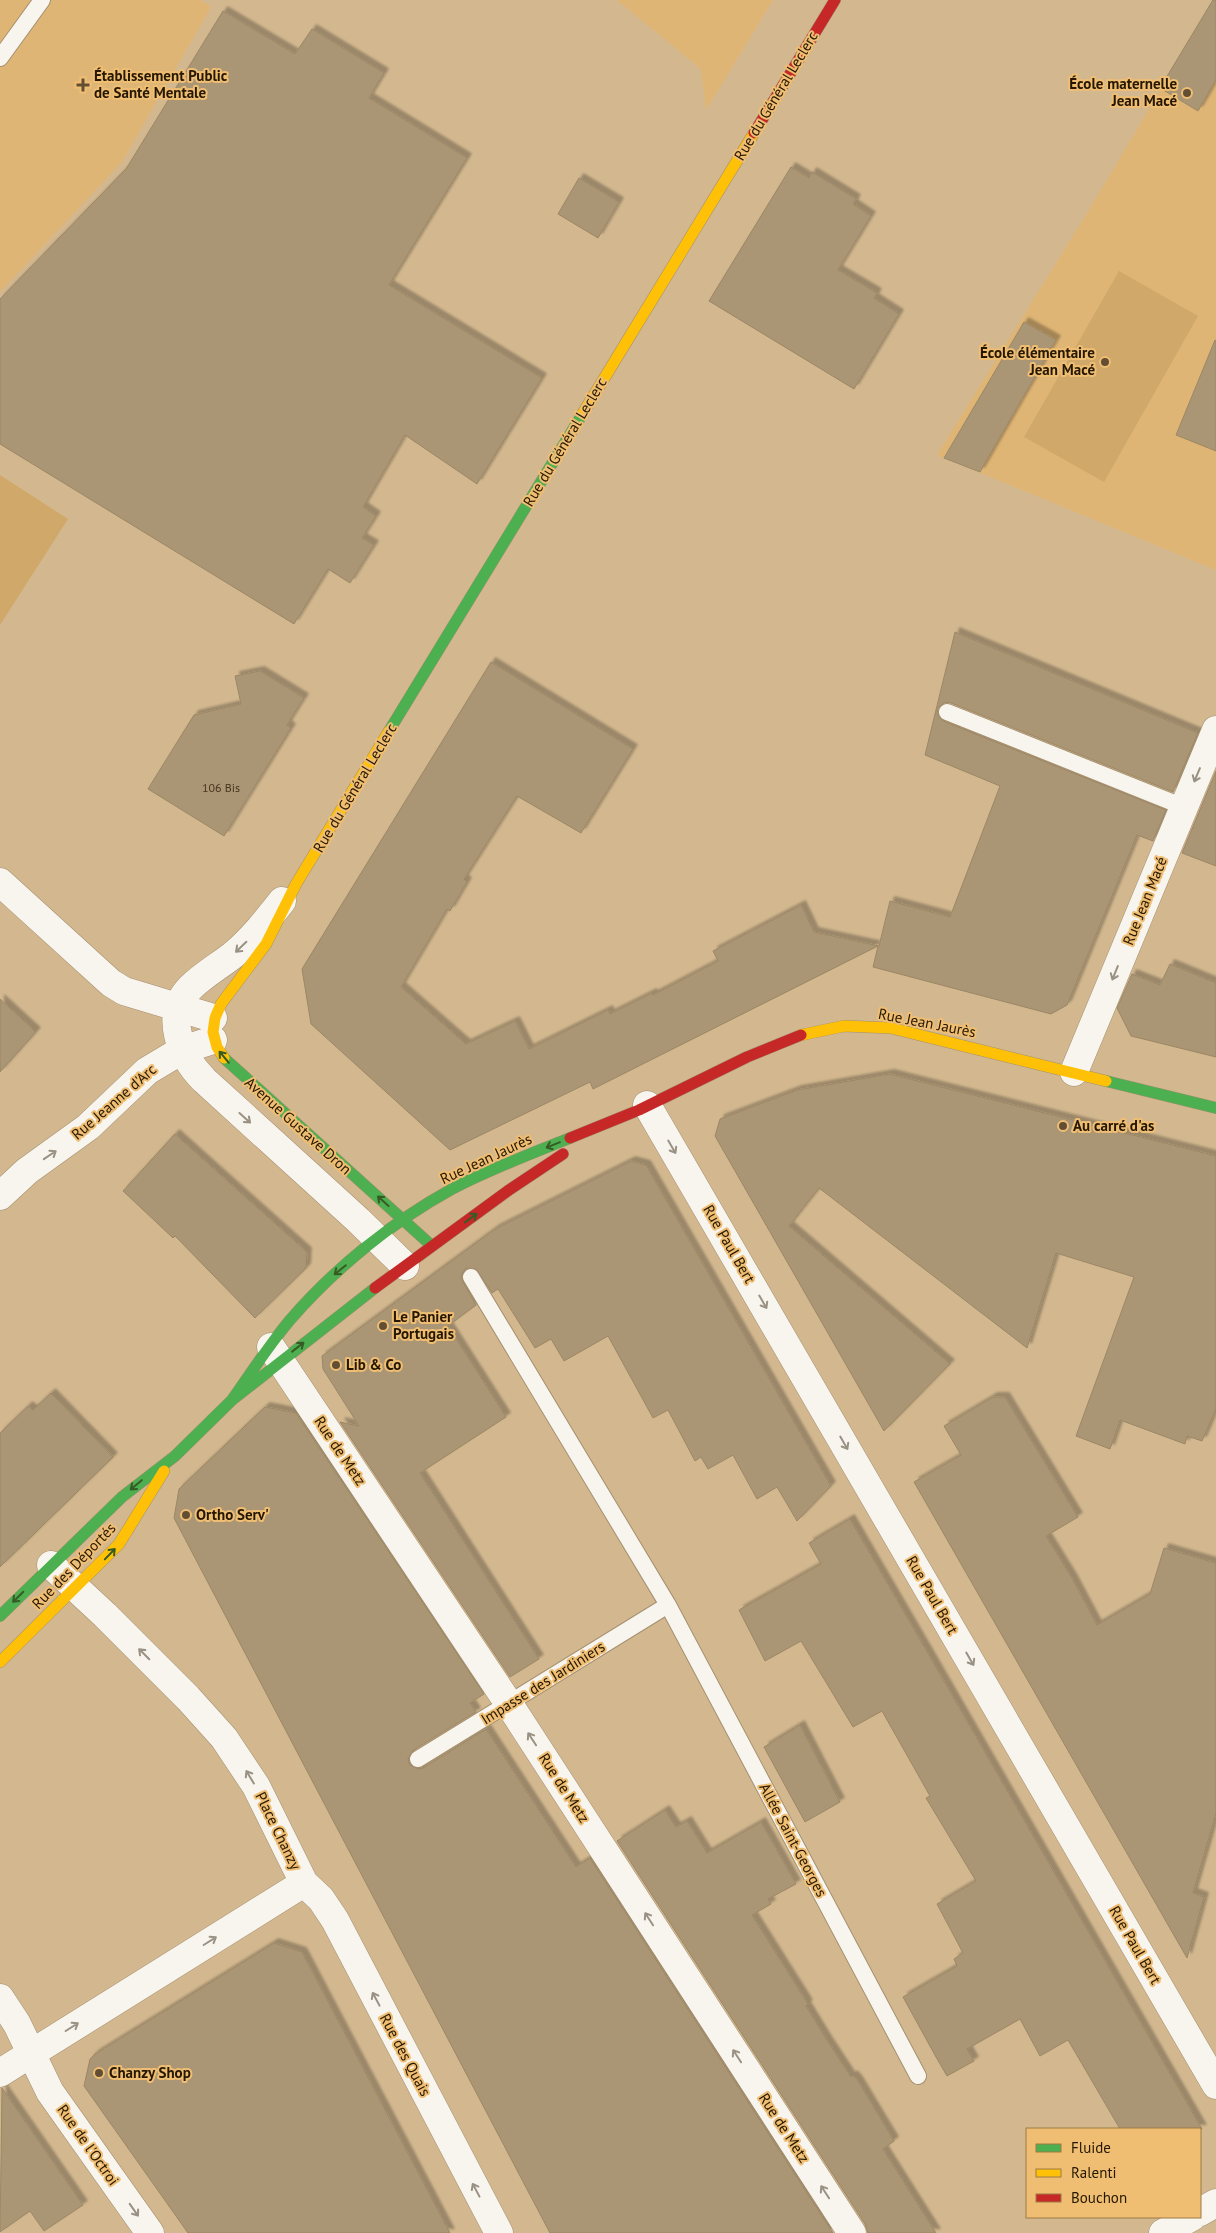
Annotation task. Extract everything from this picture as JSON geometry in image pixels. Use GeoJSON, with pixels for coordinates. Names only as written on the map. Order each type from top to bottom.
{"type":"FeatureCollection","features":[{"type":"Feature","properties":{"kind":"main road","name":"Rue du Général Leclerc"},"geometry":{"type":"LineString","coordinates":[[213,1029],[227,994],[260,954],[274,932],[296,884],[827,4]]}},
{"type":"Feature","properties":{"kind":"main road","name":"Rue Jean Jaurès"},"geometry":{"type":"LineString","coordinates":[[378,1239],[403,1220],[464,1184],[547,1146],[614,1121],[788,1040],[829,1028],[852,1026],[891,1028],[1216,1108]]}},
{"type":"Feature","properties":{"kind":"main road","name":"Avenue Gustave Dron"},"geometry":{"type":"LineString","coordinates":[[213,1029],[220,1054],[227,1062],[432,1246]]}},
{"type":"Feature","properties":{"kind":"main road","name":"Rue Jean Jaurès"},"geometry":{"type":"LineString","coordinates":[[405,1266],[509,1190],[614,1121]]}},
{"type":"Feature","properties":{"kind":"main road","name":"Rue des Déportés"},"geometry":{"type":"LineString","coordinates":[[232,1400],[275,1354],[290,1321],[321,1288],[378,1239]]}},
{"type":"Feature","properties":{"kind":"main road","name":"Rue des Déportés"},"geometry":{"type":"LineString","coordinates":[[0,1616],[122,1497],[175,1456],[275,1354],[405,1266]]}},
{"type":"Feature","properties":{"kind":"main road","name":"Rue des Déportés"},"geometry":{"type":"LineString","coordinates":[[0,1662],[119,1544],[175,1456]]}},
{"type":"Feature","properties":{"kind":"street","name":"Rue Jean Macé"},"geometry":{"type":"LineString","coordinates":[[1074,1072],[1216,730]]}},
{"type":"Feature","properties":{"kind":"street"},"geometry":{"type":"LineString","coordinates":[[0,882],[111,983],[138,996],[179,1008],[213,1029]]}},
{"type":"Feature","properties":{"kind":"street","name":"Rue du Général Leclerc"},"geometry":{"type":"LineString","coordinates":[[179,1008],[189,989],[241,947],[260,928],[296,884]]}},
{"type":"Feature","properties":{"kind":"street","name":"Avenue Gustave Dron"},"geometry":{"type":"LineString","coordinates":[[179,1008],[177,1030],[182,1050],[190,1065],[405,1266]]}},
{"type":"Feature","properties":{"kind":"street","name":"Rue Jeanne d'Arc"},"geometry":{"type":"LineString","coordinates":[[0,1196],[27,1171],[88,1128],[148,1071],[213,1029]]}},
{"type":"Feature","properties":{"kind":"street","name":"Rue Paul Bert"},"geometry":{"type":"LineString","coordinates":[[647,1105],[1216,2085]]}},
{"type":"Feature","properties":{"kind":"street","name":"Rue de Metz"},"geometry":{"type":"LineString","coordinates":[[275,1354],[509,1704],[852,2233]]}},
{"type":"Feature","properties":{"kind":"street","name":"Place Chanzy"},"geometry":{"type":"LineString","coordinates":[[0,2073],[304,1882],[256,1786],[224,1738],[188,1698],[51,1566]]}},
{"type":"Feature","properties":{"kind":"street","name":"Rue des Quais"},"geometry":{"type":"LineString","coordinates":[[304,1882],[322,1899],[335,1920],[499,2233]]}},
{"type":"Feature","properties":{"kind":"street"},"geometry":{"type":"LineString","coordinates":[[0,1998],[17,2024],[30,2053]]}},
{"type":"Feature","properties":{"kind":"street","name":"Rue de l'Octroi"},"geometry":{"type":"LineString","coordinates":[[30,2053],[50,2092],[150,2233]]}},
{"type":"Feature","properties":{"kind":"street"},"geometry":{"type":"LineString","coordinates":[[1201,2211],[1216,2203]]}},
{"type":"Feature","properties":{"kind":"street"},"geometry":{"type":"LineString","coordinates":[[1163,2233],[1190,2218]]}},
{"type":"Feature","properties":{"kind":"lane"},"geometry":{"type":"LineString","coordinates":[[0,58],[42,0]]}},
{"type":"Feature","properties":{"kind":"lane"},"geometry":{"type":"LineString","coordinates":[[948,712],[1184,807]]}},
{"type":"Feature","properties":{"kind":"lane","name":"Allée Saint-Georges"},"geometry":{"type":"LineString","coordinates":[[471,1277],[668,1605],[918,2076]]}},
{"type":"Feature","properties":{"kind":"lane","name":"Impasse des Jardiniers"},"geometry":{"type":"LineString","coordinates":[[418,1759],[668,1605]]}},
{"type":"Feature","properties":{"kind":"shaded area","name":"Établissement Public de Santé Mentale"},"geometry":{"type":"Polygon","coordinates":[[[0,0],[201,0],[211,7],[122,162],[0,292],[0,0]]]}},
{"type":"Feature","properties":{"kind":"shaded area"},"geometry":{"type":"Polygon","coordinates":[[[617,0],[773,0],[706,110],[701,69],[617,0]]]}},
{"type":"Feature","properties":{"kind":"shaded area","name":"École élémentaire Jean Macé"},"geometry":{"type":"Polygon","coordinates":[[[1214,0],[1216,0],[1216,570],[937,455],[1089,210],[1214,0]]]}},
{"type":"Feature","properties":{"kind":"shaded area"},"geometry":{"type":"Polygon","coordinates":[[[1119,271],[1198,316],[1104,482],[1024,437],[1119,271]]]}},
{"type":"Feature","properties":{"kind":"shaded area"},"geometry":{"type":"Polygon","coordinates":[[[0,475],[68,519],[0,625],[0,475]]]}},
{"type":"Feature","properties":{"kind":"building"},"geometry":{"type":"Polygon","coordinates":[[[1213,0],[1216,0],[1216,80],[1198,111],[1160,88],[1213,0]]]}},
{"type":"Feature","properties":{"kind":"building"},"geometry":{"type":"Polygon","coordinates":[[[223,11],[295,54],[312,29],[384,73],[369,98],[467,158],[389,285],[542,378],[477,484],[405,435],[363,507],[376,516],[362,538],[374,545],[350,583],[328,569],[294,624],[0,444],[0,299],[126,169],[223,11]]]}},
{"type":"Feature","properties":{"kind":"building"},"geometry":{"type":"Polygon","coordinates":[[[791,167],[809,178],[812,172],[856,199],[853,204],[871,216],[838,270],[877,293],[874,298],[899,314],[854,389],[709,301],[791,167]]]}},
{"type":"Feature","properties":{"kind":"building"},"geometry":{"type":"Polygon","coordinates":[[[579,178],[619,202],[598,238],[558,214],[579,178]]]}},
{"type":"Feature","properties":{"kind":"building"},"geometry":{"type":"Polygon","coordinates":[[[1024,322],[1056,340],[980,472],[944,458],[1024,322]]]}},
{"type":"Feature","properties":{"kind":"building"},"geometry":{"type":"Polygon","coordinates":[[[1216,341],[1216,451],[1176,435],[1216,341]]]}},
{"type":"Feature","properties":{"kind":"building"},"geometry":{"type":"Polygon","coordinates":[[[955,632],[1198,733],[1173,792],[951,703],[945,702],[938,708],[937,714],[943,721],[1166,810],[1153,841],[1137,835],[1067,1005],[1051,1014],[873,967],[878,946],[593,1089],[590,1082],[450,1150],[311,1024],[302,969],[491,662],[633,749],[581,833],[517,796],[464,879],[467,882],[450,911],[447,909],[401,987],[466,1044],[515,1021],[529,1049],[608,1010],[610,1014],[652,993],[653,995],[718,961],[713,951],[801,905],[814,932],[879,946],[890,901],[950,917],[1000,786],[925,755],[955,632]]]}},
{"type":"Feature","properties":{"kind":"building"},"geometry":{"type":"Polygon","coordinates":[[[260,671],[304,698],[287,725],[291,728],[224,836],[148,789],[194,715],[241,704],[235,676],[260,671]]]}},
{"type":"Feature","properties":{"kind":"building"},"geometry":{"type":"Polygon","coordinates":[[[1216,771],[1216,866],[1182,853],[1216,771]]]}},
{"type":"Feature","properties":{"kind":"building"},"geometry":{"type":"Polygon","coordinates":[[[1170,964],[1216,983],[1216,1057],[1131,1036],[1117,1008],[1132,974],[1160,985],[1170,964]]]}},
{"type":"Feature","properties":{"kind":"building"},"geometry":{"type":"Polygon","coordinates":[[[0,999],[36,1032],[0,1072],[0,999]]]}},
{"type":"Feature","properties":{"kind":"building"},"geometry":{"type":"Polygon","coordinates":[[[890,1074],[1216,1156],[1216,1409],[1202,1441],[1187,1436],[1185,1444],[1120,1420],[1110,1449],[1076,1436],[1134,1277],[1056,1253],[1027,1348],[819,1188],[789,1226],[950,1364],[884,1431],[715,1136],[720,1119],[797,1090],[890,1074]]]}},
{"type":"Feature","properties":{"kind":"building"},"geometry":{"type":"Polygon","coordinates":[[[175,1134],[307,1252],[306,1268],[255,1318],[175,1236],[173,1238],[123,1191],[175,1134]]]}},
{"type":"Feature","properties":{"kind":"building"},"geometry":{"type":"Polygon","coordinates":[[[631,1161],[646,1165],[831,1486],[797,1521],[777,1487],[757,1499],[733,1455],[708,1469],[701,1457],[695,1461],[668,1410],[653,1418],[608,1336],[564,1361],[551,1339],[535,1348],[498,1289],[492,1293],[476,1269],[466,1268],[461,1278],[476,1305],[448,1326],[506,1417],[420,1473],[539,1659],[510,1677],[340,1422],[359,1426],[323,1369],[322,1356],[495,1229],[631,1161]]]}},
{"type":"Feature","properties":{"kind":"building"},"geometry":{"type":"Polygon","coordinates":[[[51,1393],[113,1457],[0,1567],[0,1433],[28,1406],[33,1410],[51,1393]]]}},
{"type":"Feature","properties":{"kind":"building"},"geometry":{"type":"Polygon","coordinates":[[[993,1397],[1005,1397],[1078,1517],[1046,1536],[1072,1578],[1097,1625],[1150,1594],[1164,1548],[1216,1563],[1216,1813],[1193,1893],[1204,1897],[1187,1958],[914,1482],[961,1455],[944,1426],[993,1397]]]}},
{"type":"Feature","properties":{"kind":"building"},"geometry":{"type":"Polygon","coordinates":[[[265,1407],[296,1413],[484,1694],[470,1703],[476,1712],[412,1751],[408,1759],[410,1765],[418,1769],[423,1768],[486,1729],[576,1867],[590,1858],[833,2233],[550,2233],[174,1518],[179,1489],[265,1407]]]}},
{"type":"Feature","properties":{"kind":"building"},"geometry":{"type":"Polygon","coordinates":[[[850,1519],[1202,2129],[1119,2128],[1068,2040],[1040,2056],[1020,2019],[967,2049],[974,2061],[947,2076],[903,1997],[957,1966],[954,1959],[963,1953],[937,1904],[976,1881],[926,1798],[930,1796],[882,1711],[853,1727],[801,1641],[765,1661],[739,1610],[821,1564],[809,1543],[850,1519]]]}},
{"type":"Feature","properties":{"kind":"building"},"geometry":{"type":"Polygon","coordinates":[[[800,1725],[840,1802],[805,1822],[764,1747],[800,1725]]]}},
{"type":"Feature","properties":{"kind":"building"},"geometry":{"type":"Polygon","coordinates":[[[665,1810],[676,1827],[687,1821],[707,1853],[761,1822],[796,1884],[768,1899],[771,1904],[752,1915],[808,2004],[806,2006],[828,2042],[851,2077],[853,2075],[858,2081],[894,2141],[883,2149],[936,2233],[868,2233],[865,2224],[617,1841],[665,1810]]]}},
{"type":"Feature","properties":{"kind":"building"},"geometry":{"type":"Polygon","coordinates":[[[274,1943],[302,1952],[450,2233],[188,2233],[84,2086],[90,2059],[95,2054],[274,1943]]]}},
{"type":"Feature","properties":{"kind":"building"},"geometry":{"type":"Polygon","coordinates":[[[2,2088],[83,2205],[44,2231],[30,2211],[0,2232],[2,2088]]]}},
{"type":"Feature","properties":{"kind":"traffic: fast"},"geometry":{"type":"LineString","coordinates":[[389,731],[583,413]]}},
{"type":"Feature","properties":{"kind":"traffic: fast"},"geometry":{"type":"LineString","coordinates":[[224,1058],[432,1246]]}},
{"type":"Feature","properties":{"kind":"traffic: fast"},"geometry":{"type":"LineString","coordinates":[[1106,1081],[1216,1108]]}},
{"type":"Feature","properties":{"kind":"traffic: fast"},"geometry":{"type":"LineString","coordinates":[[232,1400],[267,1349],[290,1320],[326,1282],[365,1247],[408,1216],[452,1189],[495,1168],[570,1138]]}},
{"type":"Feature","properties":{"kind":"traffic: fast"},"geometry":{"type":"LineString","coordinates":[[0,1616],[122,1497],[175,1456],[232,1400],[375,1288]]}},
{"type":"Feature","properties":{"kind":"traffic: slow"},"geometry":{"type":"LineString","coordinates":[[583,413],[754,133]]}},
{"type":"Feature","properties":{"kind":"traffic: slow"},"geometry":{"type":"LineString","coordinates":[[224,1058],[217,1047],[213,1032],[215,1018],[221,1004],[266,944],[296,884],[389,731]]}},
{"type":"Feature","properties":{"kind":"traffic: slow"},"geometry":{"type":"LineString","coordinates":[[801,1035],[844,1026],[891,1028],[1106,1081]]}},
{"type":"Feature","properties":{"kind":"traffic: slow"},"geometry":{"type":"LineString","coordinates":[[0,1662],[119,1544],[164,1471]]}},
{"type":"Feature","properties":{"kind":"traffic: jam"},"geometry":{"type":"LineString","coordinates":[[754,133],[835,0]]}},
{"type":"Feature","properties":{"kind":"traffic: jam"},"geometry":{"type":"LineString","coordinates":[[570,1138],[639,1110],[747,1057],[801,1035]]}},
{"type":"Feature","properties":{"kind":"traffic: jam"},"geometry":{"type":"LineString","coordinates":[[375,1288],[509,1190],[563,1154]]}},
{"type":"Feature","properties":{"kind":"place","name":"Établissement Public de Santé Mentale"},"geometry":{"type":"Point","coordinates":[83,85]}},
{"type":"Feature","properties":{"kind":"place","name":"École maternelle Jean Macé"},"geometry":{"type":"Point","coordinates":[1187,93]}},
{"type":"Feature","properties":{"kind":"place","name":"École élémentaire Jean Macé"},"geometry":{"type":"Point","coordinates":[1105,362]}},
{"type":"Feature","properties":{"kind":"place","name":"Au carré d'as"},"geometry":{"type":"Point","coordinates":[1063,1126]}},
{"type":"Feature","properties":{"kind":"place","name":"Le Panier Portugais"},"geometry":{"type":"Point","coordinates":[383,1326]}},
{"type":"Feature","properties":{"kind":"place","name":"Lib & Co"},"geometry":{"type":"Point","coordinates":[336,1365]}},
{"type":"Feature","properties":{"kind":"place","name":"Ortho Serv'"},"geometry":{"type":"Point","coordinates":[186,1515]}},
{"type":"Feature","properties":{"kind":"place","name":"Chanzy Shop"},"geometry":{"type":"Point","coordinates":[99,2073]}}]}
